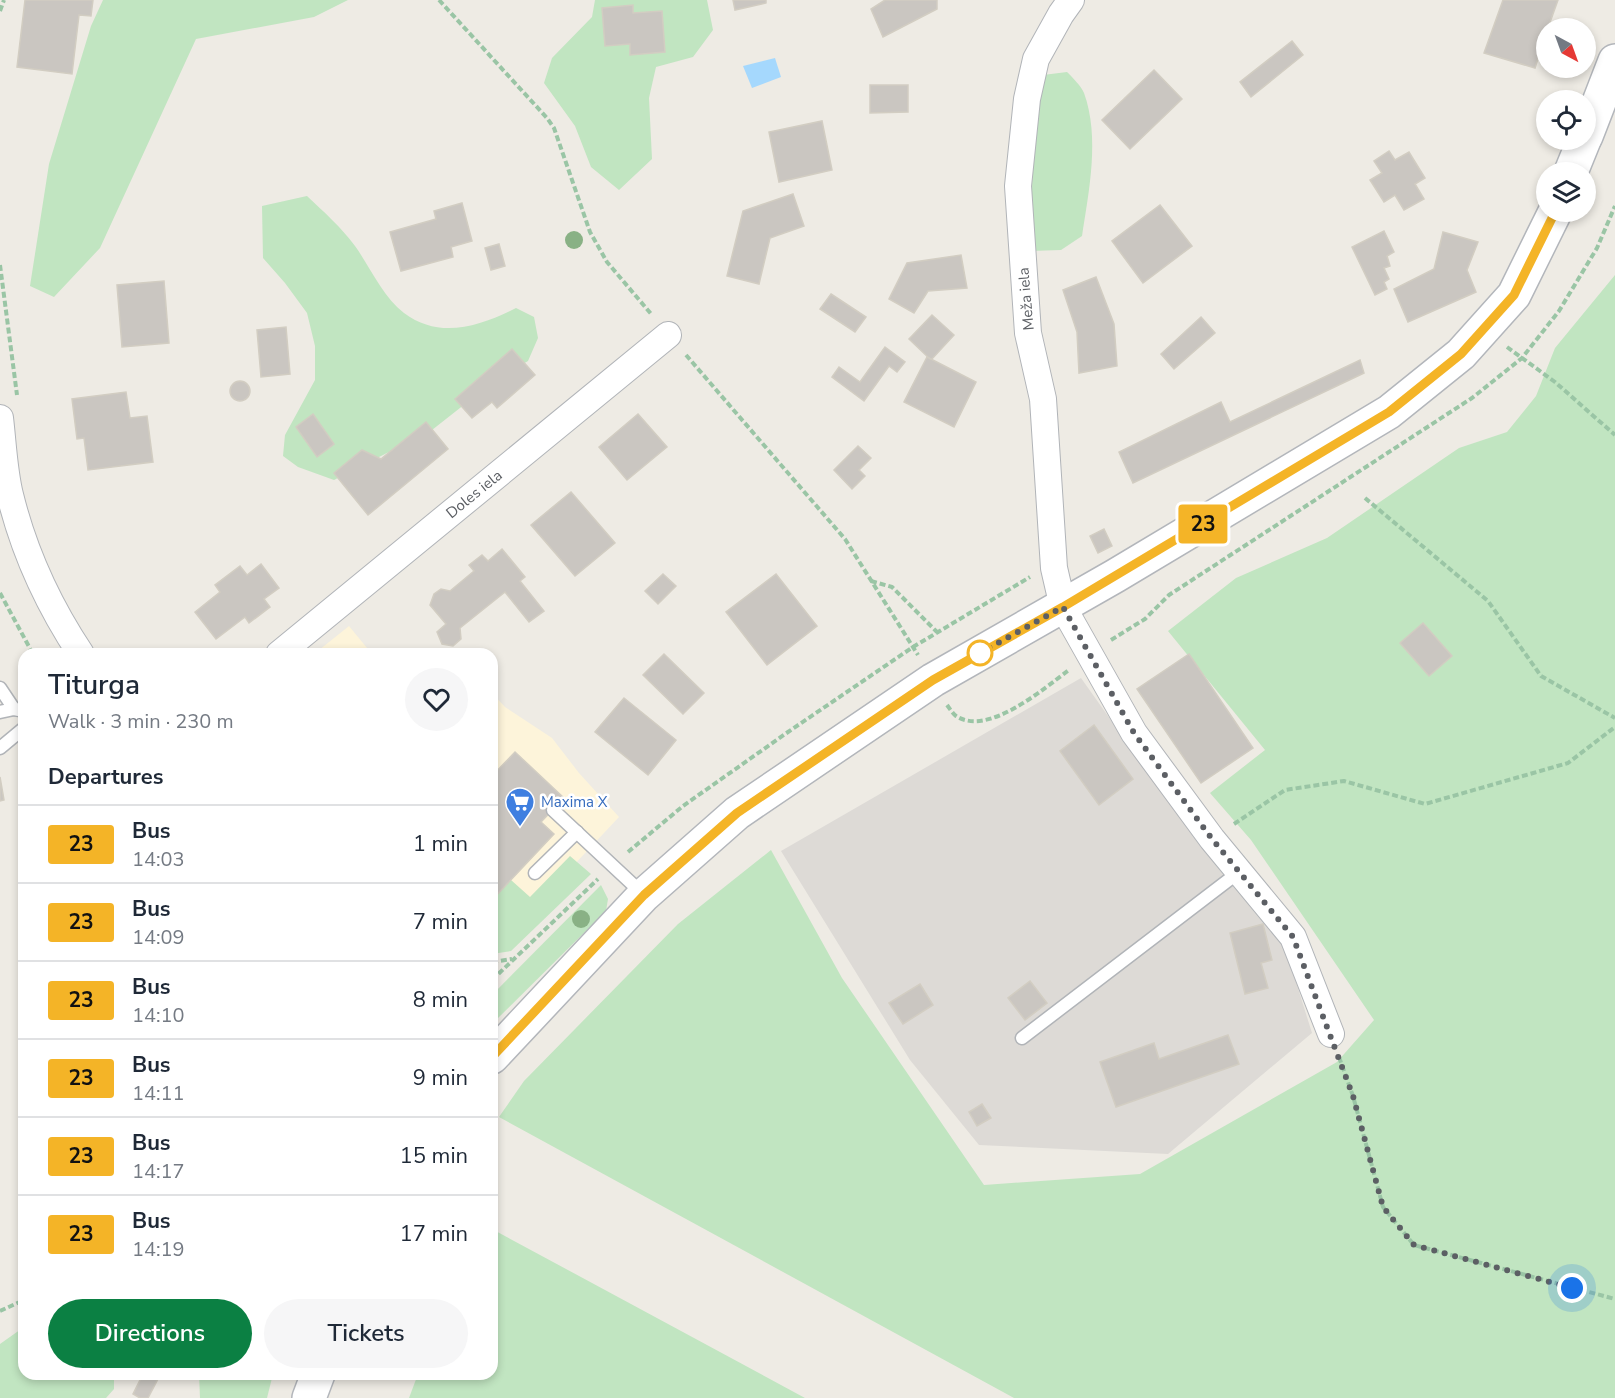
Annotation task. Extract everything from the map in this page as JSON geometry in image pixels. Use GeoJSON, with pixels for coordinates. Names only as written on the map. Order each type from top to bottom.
{"type":"FeatureCollection","features":[{"type":"Feature","properties":{"kind":"main road"},"geometry":{"type":"LineString","coordinates":[[1596,110],[1615,61]]}},
{"type":"Feature","properties":{"kind":"main road"},"geometry":{"type":"LineString","coordinates":[[498,1051],[644,895],[737,813],[933,680],[1063,607],[1389,412],[1461,354],[1514,295],[1550,222]]}},
{"type":"Feature","properties":{"kind":"main road"},"geometry":{"type":"LineString","coordinates":[[309,1398],[316,1380]]}},
{"type":"Feature","properties":{"kind":"street","name":"Meža iela"},"geometry":{"type":"LineString","coordinates":[[1071,0],[1036,59],[1027,99],[1018,186],[1028,333],[1043,399],[1054,568],[1063,607],[1134,733],[1212,839],[1293,937],[1331,1034]]}},
{"type":"Feature","properties":{"kind":"street","name":"Doles iela"},"geometry":{"type":"LineString","coordinates":[[286,648],[668,334]]}},
{"type":"Feature","properties":{"kind":"street"},"geometry":{"type":"LineString","coordinates":[[9,411],[10,493],[22,536],[38,575],[78,648]]}},
{"type":"Feature","properties":{"kind":"lane"},"geometry":{"type":"LineString","coordinates":[[0,688],[18,709]]}},
{"type":"Feature","properties":{"kind":"lane"},"geometry":{"type":"LineString","coordinates":[[0,712],[18,710]]}},
{"type":"Feature","properties":{"kind":"lane"},"geometry":{"type":"LineString","coordinates":[[0,748],[18,733]]}},
{"type":"Feature","properties":{"kind":"lane"},"geometry":{"type":"LineString","coordinates":[[553,810],[644,895]]}},
{"type":"Feature","properties":{"kind":"lane"},"geometry":{"type":"LineString","coordinates":[[535,873],[577,832]]}},
{"type":"Feature","properties":{"kind":"lane"},"geometry":{"type":"LineString","coordinates":[[1022,1038],[1239,872]]}},
{"type":"Feature","properties":{"kind":"path"},"geometry":{"type":"LineString","coordinates":[[0,11],[4,0]]}},
{"type":"Feature","properties":{"kind":"path"},"geometry":{"type":"LineString","coordinates":[[0,266],[9,411]]}},
{"type":"Feature","properties":{"kind":"path"},"geometry":{"type":"LineString","coordinates":[[1484,329],[1555,382],[1615,435]]}},
{"type":"Feature","properties":{"kind":"path"},"geometry":{"type":"LineString","coordinates":[[1365,498],[1488,601],[1541,676],[1615,718]]}},
{"type":"Feature","properties":{"kind":"path"},"geometry":{"type":"LineString","coordinates":[[870,580],[892,587],[937,632]]}},
{"type":"Feature","properties":{"kind":"path"},"geometry":{"type":"LineString","coordinates":[[0,594],[30,648]]}},
{"type":"Feature","properties":{"kind":"path"},"geometry":{"type":"LineString","coordinates":[[1212,839],[1285,790],[1344,781],[1425,804],[1568,763],[1615,727]]}},
{"type":"Feature","properties":{"kind":"path"},"geometry":{"type":"LineString","coordinates":[[498,961],[513,959]]}},
{"type":"Feature","properties":{"kind":"path"},"geometry":{"type":"LineString","coordinates":[[1331,1034],[1353,1096],[1383,1207],[1414,1245],[1615,1299]]}},
{"type":"Feature","properties":{"kind":"path"},"geometry":{"type":"LineString","coordinates":[[0,1311],[18,1303]]}},
{"type":"Feature","properties":{"kind":"shaded area"},"geometry":{"type":"Polygon","coordinates":[[[349,626],[367,648],[322,648],[349,626]]]}},
{"type":"Feature","properties":{"kind":"shaded area"},"geometry":{"type":"Polygon","coordinates":[[[1081,678],[1167,799],[1281,934],[1312,1033],[1168,1154],[979,1145],[910,1060],[781,851],[1081,678]]]}},
{"type":"Feature","properties":{"kind":"shaded area"},"geometry":{"type":"Polygon","coordinates":[[[498,699],[505,707],[552,738],[579,773],[619,817],[498,946],[498,699]]]}},
{"type":"Feature","properties":{"kind":"green space"},"geometry":{"type":"Polygon","coordinates":[[[103,0],[348,0],[314,17],[196,39],[100,248],[54,297],[30,286],[49,164],[91,26],[103,0]]]}},
{"type":"Feature","properties":{"kind":"green space"},"geometry":{"type":"Polygon","coordinates":[[[595,0],[707,0],[713,30],[693,57],[656,67],[649,98],[652,159],[619,190],[591,167],[575,126],[544,83],[552,58],[592,17],[595,0]]]}},
{"type":"Feature","properties":{"kind":"green space"},"geometry":{"type":"Polygon","coordinates":[[[1067,72],[1084,93],[1091,128],[1092,164],[1082,236],[1061,250],[1030,251],[1034,126],[1043,75],[1067,72]]]}},
{"type":"Feature","properties":{"kind":"green space"},"geometry":{"type":"Polygon","coordinates":[[[307,196],[350,239],[383,290],[404,313],[432,326],[446,328],[474,325],[516,308],[534,317],[538,338],[528,361],[493,382],[432,430],[334,480],[298,467],[283,456],[285,435],[315,380],[315,346],[307,313],[263,258],[262,206],[307,196]]]}},
{"type":"Feature","properties":{"kind":"green space"},"geometry":{"type":"Polygon","coordinates":[[[1615,275],[1615,1398],[1014,1398],[499,1117],[524,1081],[678,924],[771,850],[842,978],[984,1185],[1140,1174],[1337,1062],[1374,1020],[1251,840],[1210,793],[1265,750],[1168,631],[1236,578],[1327,538],[1459,448],[1507,432],[1536,396],[1555,348],[1615,275]]]}},
{"type":"Feature","properties":{"kind":"green space"},"geometry":{"type":"Polygon","coordinates":[[[570,856],[591,874],[511,951],[498,953],[498,894],[511,880],[530,897],[570,856]]]}},
{"type":"Feature","properties":{"kind":"green space"},"geometry":{"type":"Polygon","coordinates":[[[601,885],[608,899],[606,911],[498,1018],[498,989],[601,885]]]}},
{"type":"Feature","properties":{"kind":"green space"},"geometry":{"type":"Polygon","coordinates":[[[498,1232],[805,1398],[409,1398],[416,1380],[498,1380],[498,1232]]]}},
{"type":"Feature","properties":{"kind":"green space"},"geometry":{"type":"Polygon","coordinates":[[[18,1331],[18,1380],[114,1380],[114,1389],[106,1398],[0,1398],[0,1344],[18,1331]]]}},
{"type":"Feature","properties":{"kind":"green space"},"geometry":{"type":"Polygon","coordinates":[[[199,1380],[272,1380],[267,1398],[200,1398],[199,1380]]]}},
{"type":"Feature","properties":{"kind":"water"},"geometry":{"type":"Polygon","coordinates":[[[775,58],[781,77],[752,88],[743,66],[775,58]]]}},
{"type":"Feature","properties":{"kind":"building"},"geometry":{"type":"Polygon","coordinates":[[[25,0],[93,0],[91,16],[79,15],[72,74],[17,67],[25,0]]]}},
{"type":"Feature","properties":{"kind":"building"},"geometry":{"type":"Polygon","coordinates":[[[733,0],[766,0],[766,3],[735,10],[733,0]]]}},
{"type":"Feature","properties":{"kind":"building"},"geometry":{"type":"Polygon","coordinates":[[[885,0],[937,0],[937,9],[883,37],[871,9],[885,0]]]}},
{"type":"Feature","properties":{"kind":"building"},"geometry":{"type":"Polygon","coordinates":[[[1503,0],[1558,0],[1552,18],[1536,18],[1535,68],[1484,53],[1503,0]]]}},
{"type":"Feature","properties":{"kind":"building"},"geometry":{"type":"Polygon","coordinates":[[[633,5],[633,13],[662,11],[665,52],[630,55],[630,44],[605,46],[602,8],[633,5]]]}},
{"type":"Feature","properties":{"kind":"building"},"geometry":{"type":"Polygon","coordinates":[[[1292,41],[1303,55],[1251,97],[1240,82],[1292,41]]]}},
{"type":"Feature","properties":{"kind":"building"},"geometry":{"type":"Polygon","coordinates":[[[1154,70],[1182,99],[1130,149],[1102,120],[1154,70]]]}},
{"type":"Feature","properties":{"kind":"building"},"geometry":{"type":"Polygon","coordinates":[[[870,85],[908,85],[908,112],[870,113],[870,85]]]}},
{"type":"Feature","properties":{"kind":"building"},"geometry":{"type":"Polygon","coordinates":[[[822,121],[832,170],[779,182],[769,132],[822,121]]]}},
{"type":"Feature","properties":{"kind":"building"},"geometry":{"type":"Polygon","coordinates":[[[1389,151],[1395,160],[1409,152],[1425,178],[1415,184],[1424,199],[1404,210],[1395,195],[1384,202],[1370,180],[1382,173],[1374,161],[1389,151]]]}},
{"type":"Feature","properties":{"kind":"building"},"geometry":{"type":"Polygon","coordinates":[[[793,194],[804,226],[770,238],[759,284],[727,276],[743,211],[793,194]]]}},
{"type":"Feature","properties":{"kind":"building"},"geometry":{"type":"Polygon","coordinates":[[[462,203],[472,241],[451,247],[453,257],[401,271],[390,232],[436,219],[434,211],[462,203]]]}},
{"type":"Feature","properties":{"kind":"building"},"geometry":{"type":"Polygon","coordinates":[[[1160,205],[1192,246],[1143,283],[1112,241],[1160,205]]]}},
{"type":"Feature","properties":{"kind":"building"},"geometry":{"type":"Polygon","coordinates":[[[1384,231],[1394,252],[1387,256],[1390,266],[1384,268],[1389,279],[1384,282],[1387,289],[1375,295],[1352,247],[1384,231]]]}},
{"type":"Feature","properties":{"kind":"building"},"geometry":{"type":"Polygon","coordinates":[[[1443,232],[1478,242],[1467,270],[1476,292],[1408,322],[1394,289],[1434,269],[1443,232]]]}},
{"type":"Feature","properties":{"kind":"building"},"geometry":{"type":"Polygon","coordinates":[[[499,244],[505,266],[491,270],[485,248],[499,244]]]}},
{"type":"Feature","properties":{"kind":"building"},"geometry":{"type":"Polygon","coordinates":[[[961,255],[967,288],[928,291],[914,313],[889,299],[907,263],[961,255]]]}},
{"type":"Feature","properties":{"kind":"building"},"geometry":{"type":"Polygon","coordinates":[[[1096,277],[1114,324],[1117,366],[1079,373],[1077,332],[1063,290],[1096,277]]]}},
{"type":"Feature","properties":{"kind":"building"},"geometry":{"type":"Polygon","coordinates":[[[164,281],[169,343],[122,347],[117,285],[164,281]]]}},
{"type":"Feature","properties":{"kind":"building"},"geometry":{"type":"Polygon","coordinates":[[[831,294],[866,317],[855,332],[820,309],[831,294]]]}},
{"type":"Feature","properties":{"kind":"building"},"geometry":{"type":"Polygon","coordinates":[[[932,315],[954,335],[931,360],[909,339],[932,315]]]}},
{"type":"Feature","properties":{"kind":"building"},"geometry":{"type":"Polygon","coordinates":[[[1201,317],[1215,333],[1174,369],[1161,354],[1201,317]]]}},
{"type":"Feature","properties":{"kind":"building"},"geometry":{"type":"Polygon","coordinates":[[[286,327],[290,374],[261,377],[257,330],[286,327]]]}},
{"type":"Feature","properties":{"kind":"building"},"geometry":{"type":"Polygon","coordinates":[[[885,347],[905,362],[897,372],[889,366],[864,401],[832,377],[839,367],[860,382],[885,347]]]}},
{"type":"Feature","properties":{"kind":"building"},"geometry":{"type":"Polygon","coordinates":[[[512,349],[535,375],[497,408],[492,402],[472,418],[455,399],[512,349]]]}},
{"type":"Feature","properties":{"kind":"building"},"geometry":{"type":"Polygon","coordinates":[[[927,357],[976,382],[954,427],[904,402],[927,357]]]}},
{"type":"Feature","properties":{"kind":"building"},"geometry":{"type":"Polygon","coordinates":[[[1360,360],[1364,373],[1133,483],[1119,452],[1221,402],[1230,422],[1360,360]]]}},
{"type":"Feature","properties":{"kind":"building"},"geometry":{"type":"Polygon","coordinates":[[[240,381],[247,384],[250,391],[247,398],[240,401],[233,398],[230,391],[233,384],[240,381]]]}},
{"type":"Feature","properties":{"kind":"building"},"geometry":{"type":"Polygon","coordinates":[[[126,392],[130,418],[147,416],[153,462],[88,470],[84,438],[77,439],[72,399],[126,392]]]}},
{"type":"Feature","properties":{"kind":"building"},"geometry":{"type":"Polygon","coordinates":[[[313,414],[334,444],[317,457],[296,427],[313,414]]]}},
{"type":"Feature","properties":{"kind":"building"},"geometry":{"type":"Polygon","coordinates":[[[638,414],[667,447],[627,480],[599,447],[638,414]]]}},
{"type":"Feature","properties":{"kind":"building"},"geometry":{"type":"Polygon","coordinates":[[[426,422],[448,449],[368,515],[334,473],[362,450],[381,459],[426,422]]]}},
{"type":"Feature","properties":{"kind":"building"},"geometry":{"type":"Polygon","coordinates":[[[858,446],[871,458],[859,470],[865,476],[852,489],[834,470],[858,446]]]}},
{"type":"Feature","properties":{"kind":"building"},"geometry":{"type":"Polygon","coordinates":[[[571,492],[615,543],[575,576],[531,525],[571,492]]]}},
{"type":"Feature","properties":{"kind":"building"},"geometry":{"type":"Polygon","coordinates":[[[1104,529],[1112,546],[1098,553],[1090,536],[1104,529]]]}},
{"type":"Feature","properties":{"kind":"building"},"geometry":{"type":"Polygon","coordinates":[[[502,549],[525,577],[520,581],[544,611],[529,622],[505,592],[460,628],[461,639],[453,646],[442,644],[437,632],[446,624],[430,605],[434,594],[441,589],[450,591],[474,571],[469,565],[482,555],[488,561],[502,549]]]}},
{"type":"Feature","properties":{"kind":"building"},"geometry":{"type":"Polygon","coordinates":[[[261,564],[279,588],[264,599],[270,607],[249,623],[245,617],[216,639],[195,612],[220,592],[215,585],[240,566],[247,575],[261,564]]]}},
{"type":"Feature","properties":{"kind":"building"},"geometry":{"type":"Polygon","coordinates":[[[663,574],[676,586],[658,604],[645,591],[663,574]]]}},
{"type":"Feature","properties":{"kind":"building"},"geometry":{"type":"Polygon","coordinates":[[[776,574],[817,626],[767,665],[726,612],[776,574]]]}},
{"type":"Feature","properties":{"kind":"building"},"geometry":{"type":"Polygon","coordinates":[[[1423,623],[1452,656],[1429,676],[1400,643],[1423,623]]]}},
{"type":"Feature","properties":{"kind":"building"},"geometry":{"type":"Polygon","coordinates":[[[664,654],[704,693],[683,714],[643,675],[664,654]]]}},
{"type":"Feature","properties":{"kind":"building"},"geometry":{"type":"Polygon","coordinates":[[[1189,654],[1253,748],[1201,783],[1137,689],[1189,654]]]}},
{"type":"Feature","properties":{"kind":"building"},"geometry":{"type":"Polygon","coordinates":[[[624,698],[676,740],[648,775],[595,732],[624,698]]]}},
{"type":"Feature","properties":{"kind":"building"},"geometry":{"type":"Polygon","coordinates":[[[1094,725],[1133,779],[1099,805],[1060,751],[1094,725]]]}},
{"type":"Feature","properties":{"kind":"building","name":"Maxima X"},"geometry":{"type":"Polygon","coordinates":[[[515,752],[564,798],[541,822],[554,834],[498,894],[498,770],[515,752]]]}},
{"type":"Feature","properties":{"kind":"building"},"geometry":{"type":"Polygon","coordinates":[[[0,777],[4,800],[0,801],[0,777]]]}},
{"type":"Feature","properties":{"kind":"building"},"geometry":{"type":"Polygon","coordinates":[[[1263,924],[1272,960],[1261,963],[1268,988],[1245,994],[1230,933],[1263,924]]]}},
{"type":"Feature","properties":{"kind":"building"},"geometry":{"type":"Polygon","coordinates":[[[1030,981],[1047,1003],[1025,1020],[1008,998],[1030,981]]]}},
{"type":"Feature","properties":{"kind":"building"},"geometry":{"type":"Polygon","coordinates":[[[920,984],[933,1005],[903,1024],[889,1003],[920,984]]]}},
{"type":"Feature","properties":{"kind":"building"},"geometry":{"type":"Polygon","coordinates":[[[1228,1035],[1239,1064],[1116,1107],[1100,1062],[1154,1043],[1159,1059],[1228,1035]]]}},
{"type":"Feature","properties":{"kind":"building"},"geometry":{"type":"Polygon","coordinates":[[[982,1104],[991,1118],[977,1126],[969,1112],[982,1104]]]}},
{"type":"Feature","properties":{"kind":"building"},"geometry":{"type":"Polygon","coordinates":[[[140,1380],[157,1380],[148,1398],[140,1398],[133,1394],[140,1380]]]}},
{"type":"Feature","properties":{"kind":"bus line","name":"23"},"geometry":{"type":"LineString","coordinates":[[498,1050],[644,895],[737,813],[933,680],[1063,607],[1389,412],[1461,354],[1514,295],[1550,222]]}},
{"type":"Feature","properties":{"kind":"place","name":"Maxima X"},"geometry":{"type":"Point","coordinates":[520,828]}},
{"type":"Feature","properties":{"kind":"route"},"geometry":{"type":"LineString","coordinates":[[980,653],[1063,607],[1134,733],[1212,839],[1293,937],[1353,1096],[1383,1207],[1414,1245],[1572,1288]]}}]}
